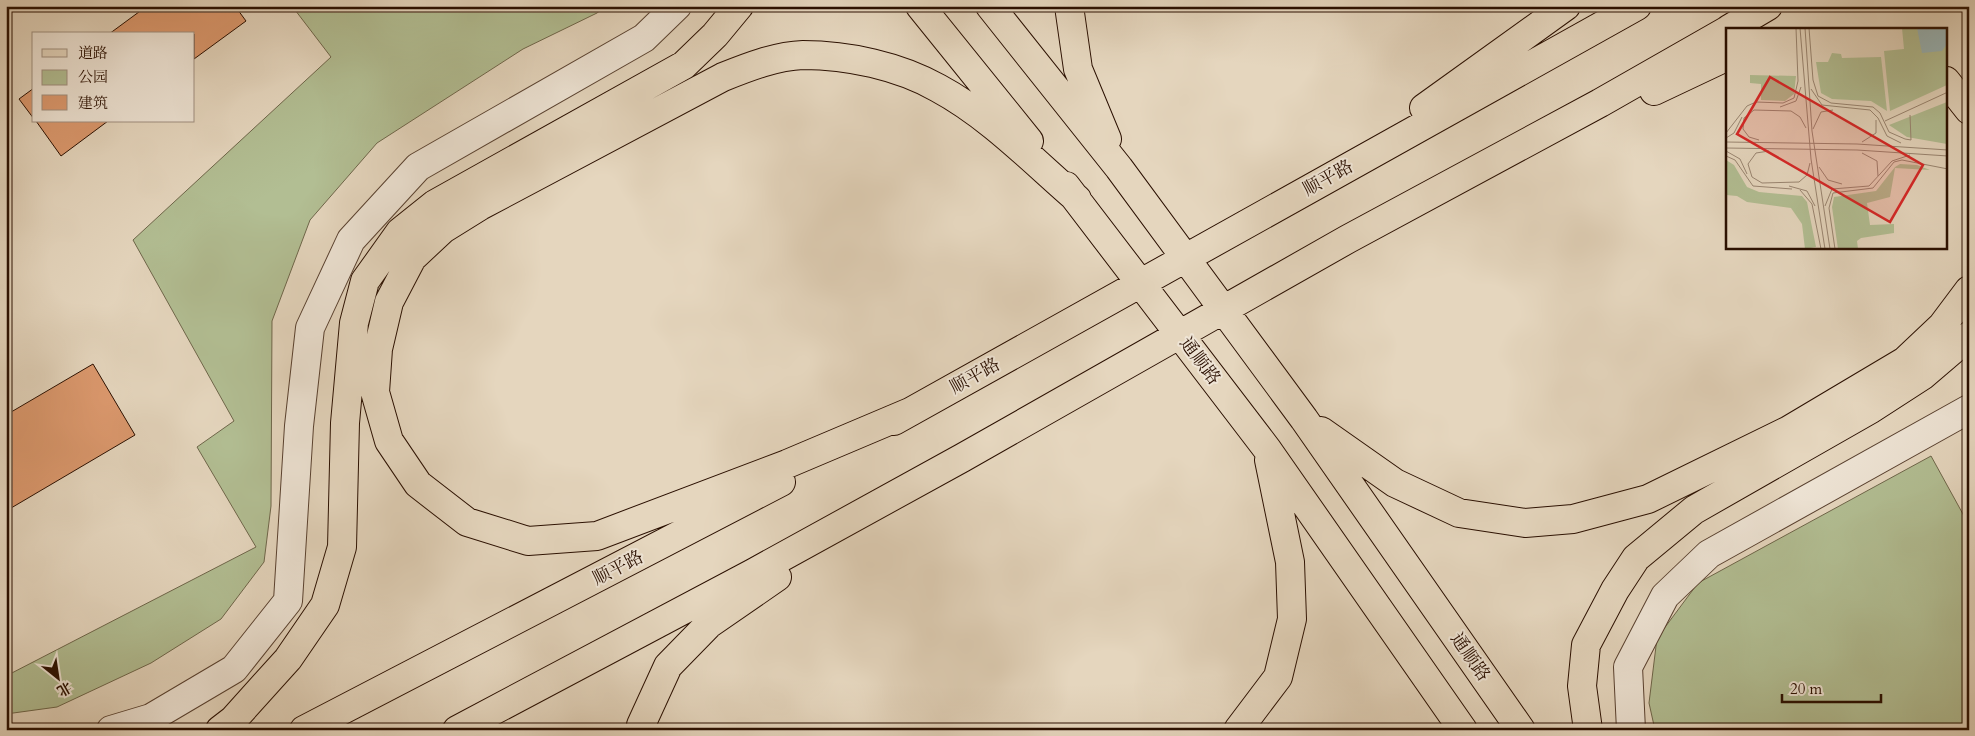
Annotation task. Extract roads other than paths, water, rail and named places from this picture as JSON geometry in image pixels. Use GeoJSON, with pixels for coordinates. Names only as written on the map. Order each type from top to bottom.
{"type":"FeatureCollection","features":[{"type":"Feature","properties":{"kind":"main road"},"geometry":{"type":"LineString","coordinates":[[220,730],[234,720],[288,659],[325,605],[342,548],[345,423],[354,323],[365,281],[400,232],[435,204],[684,65],[715,36],[739,6]]}},
{"type":"Feature","properties":{"kind":"main road","name":"通顺路"},"geometry":{"type":"LineString","coordinates":[[920,6],[1076,199],[1267,448],[1463,730]]}},
{"type":"Feature","properties":{"kind":"main road","name":"通顺路"},"geometry":{"type":"LineString","coordinates":[[990,6],[1119,168],[1304,419],[1521,730]]}},
{"type":"Feature","properties":{"kind":"main road"},"geometry":{"type":"LineString","coordinates":[[1069,6],[1078,69],[1119,168]]}},
{"type":"Feature","properties":{"kind":"main road"},"geometry":{"type":"LineString","coordinates":[[1317,184],[1566,6]]}},
{"type":"Feature","properties":{"kind":"main road","name":"顺平路"},"geometry":{"type":"LineString","coordinates":[[304,730],[726,512],[910,412],[1637,6]]}},
{"type":"Feature","properties":{"kind":"main road"},"geometry":{"type":"LineString","coordinates":[[1730,28],[1768,6]]}},
{"type":"Feature","properties":{"kind":"main road"},"geometry":{"type":"LineString","coordinates":[[456,730],[753,573],[1400,211],[1600,103],[1726,30]]}},
{"type":"Feature","properties":{"kind":"main road"},"geometry":{"type":"LineString","coordinates":[[910,412],[778,468],[597,536],[528,541],[468,522],[418,484],[389,441],[375,392],[378,349],[389,302],[412,258],[443,229],[480,206],[723,77],[759,64],[802,55],[840,58],[883,65],[938,87],[985,119],[1076,199]]}},
{"type":"Feature","properties":{"kind":"main road"},"geometry":{"type":"LineString","coordinates":[[1400,211],[1726,57]]}},
{"type":"Feature","properties":{"kind":"main road"},"geometry":{"type":"LineString","coordinates":[[1948,84],[1969,110]]}},
{"type":"Feature","properties":{"kind":"main road"},"geometry":{"type":"LineString","coordinates":[[1304,419],[1395,483],[1459,513],[1525,523],[1574,519],[1648,499],[1790,430],[1905,361],[1942,326],[1969,290]]}},
{"type":"Feature","properties":{"kind":"main road"},"geometry":{"type":"LineString","coordinates":[[1588,730],[1582,686],[1586,645],[1615,590],[1636,558],[1694,510],[1871,409],[1922,376],[1969,336]]}},
{"type":"Feature","properties":{"kind":"main road"},"geometry":{"type":"LineString","coordinates":[[1238,730],[1278,677],[1292,620],[1290,562],[1267,448]]}},
{"type":"Feature","properties":{"kind":"main road"},"geometry":{"type":"LineString","coordinates":[[641,730],[641,724],[668,666],[710,624],[907,488]]}},
{"type":"Feature","properties":{"kind":"street"},"geometry":{"type":"LineString","coordinates":[[111,730],[151,718],[234,669],[288,601],[299,426],[310,328],[352,240],[418,167],[644,38],[677,6]]}},
{"type":"Feature","properties":{"kind":"street"},"geometry":{"type":"LineString","coordinates":[[1631,730],[1628,667],[1665,596],[1709,554],[1969,409]]}}]}
